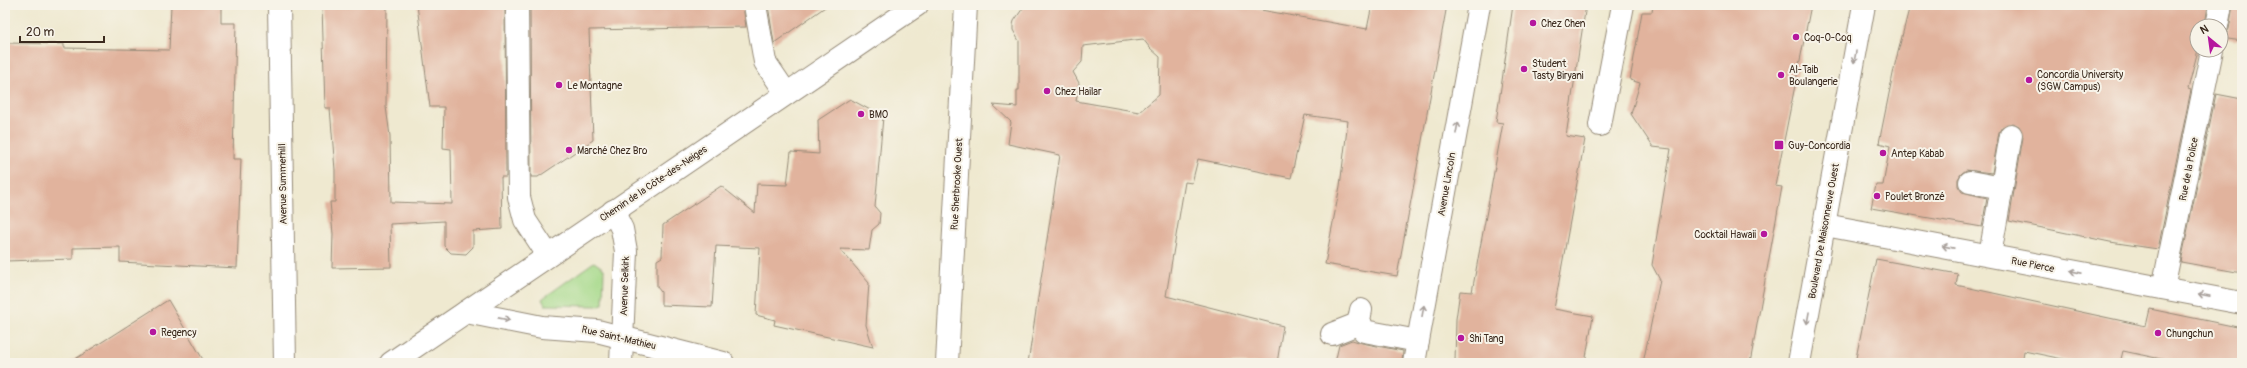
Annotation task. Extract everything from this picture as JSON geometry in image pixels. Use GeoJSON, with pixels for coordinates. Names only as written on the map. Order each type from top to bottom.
{"type":"FeatureCollection","features":[{"type":"Feature","properties":{"kind":"street","name":"Avenue Summerhill"},"geometry":{"type":"LineString","coordinates":[[279,5],[285,363]]}},
{"type":"Feature","properties":{"kind":"street"},"geometry":{"type":"LineString","coordinates":[[517,5],[519,197],[525,220],[548,255]]}},
{"type":"Feature","properties":{"kind":"street"},"geometry":{"type":"LineString","coordinates":[[755,5],[765,62],[786,93]]}},
{"type":"Feature","properties":{"kind":"street","name":"Chemin de la Côte-des-Neiges"},"geometry":{"type":"LineString","coordinates":[[391,363],[917,5]]}},
{"type":"Feature","properties":{"kind":"street","name":"Rue Sherbrooke Ouest"},"geometry":{"type":"LineString","coordinates":[[947,363],[966,5]]}},
{"type":"Feature","properties":{"kind":"street","name":"Avenue Lincoln"},"geometry":{"type":"LineString","coordinates":[[1414,363],[1479,5]]}},
{"type":"Feature","properties":{"kind":"street"},"geometry":{"type":"LineString","coordinates":[[1600,125],[1622,5]]}},
{"type":"Feature","properties":{"kind":"street","name":"Boulevard De Maisonneuve Ouest"},"geometry":{"type":"LineString","coordinates":[[1799,363],[1864,5]]}},
{"type":"Feature","properties":{"kind":"street"},"geometry":{"type":"LineString","coordinates":[[2219,18],[2221,5]]}},
{"type":"Feature","properties":{"kind":"street","name":"Rue de la Police"},"geometry":{"type":"LineString","coordinates":[[2163,288],[2210,58]]}},
{"type":"Feature","properties":{"kind":"street"},"geometry":{"type":"LineString","coordinates":[[1990,255],[2011,135]]}},
{"type":"Feature","properties":{"kind":"street"},"geometry":{"type":"LineString","coordinates":[[1970,182],[2002,188]]}},
{"type":"Feature","properties":{"kind":"street","name":"Avenue Selkirk"},"geometry":{"type":"LineString","coordinates":[[613,211],[622,229],[625,243],[621,363]]}},
{"type":"Feature","properties":{"kind":"street","name":"Rue Pierce"},"geometry":{"type":"LineString","coordinates":[[1825,225],[2242,303]]}},
{"type":"Feature","properties":{"kind":"street","name":"Rue Saint-Mathieu"},"geometry":{"type":"LineString","coordinates":[[466,312],[542,326],[582,328],[723,363]]}},
{"type":"Feature","properties":{"kind":"street"},"geometry":{"type":"LineString","coordinates":[[1332,334],[1360,317],[1367,332],[1418,341]]}},
{"type":"Feature","properties":{"kind":"green space"},"geometry":{"type":"Polygon","coordinates":[[[594,262],[604,269],[603,304],[597,306],[545,305],[542,299],[594,262]]]}},
{"type":"Feature","properties":{"kind":"building"},"geometry":{"type":"Polygon","coordinates":[[[171,5],[221,5],[221,23],[236,23],[233,159],[241,159],[237,268],[120,262],[120,247],[73,248],[73,259],[5,261],[5,43],[64,44],[64,48],[169,50],[171,5]]]}},
{"type":"Feature","properties":{"kind":"building"},"geometry":{"type":"Polygon","coordinates":[[[322,5],[387,5],[386,107],[390,136],[391,202],[452,204],[451,149],[443,148],[444,107],[430,107],[417,5],[505,5],[506,177],[501,177],[502,229],[473,231],[473,247],[466,254],[451,253],[444,246],[444,221],[390,224],[391,267],[332,268],[333,234],[330,202],[335,202],[335,170],[330,108],[325,108],[322,5]]]}},
{"type":"Feature","properties":{"kind":"building","name":"Le Montagne"},"geometry":{"type":"Polygon","coordinates":[[[530,5],[743,5],[746,27],[589,30],[593,140],[538,177],[531,177],[530,5]]]}},
{"type":"Feature","properties":{"kind":"building"},"geometry":{"type":"Polygon","coordinates":[[[768,5],[828,5],[774,43],[768,5]]]}},
{"type":"Feature","properties":{"kind":"building"},"geometry":{"type":"Polygon","coordinates":[[[1025,5],[1233,5],[1367,29],[1372,5],[1447,5],[1397,276],[1325,264],[1340,186],[1348,121],[1305,115],[1291,178],[1198,159],[1192,183],[1185,182],[1166,296],[1283,326],[1277,363],[1028,363],[1060,155],[1008,144],[1011,122],[993,105],[1017,107],[1017,90],[1019,90],[1019,41],[1013,30],[1014,21],[1025,5]],[[1143,39],[1083,46],[1082,62],[1073,72],[1079,83],[1076,101],[1139,112],[1159,95],[1160,57],[1143,39]]]}},
{"type":"Feature","properties":{"kind":"building"},"geometry":{"type":"Polygon","coordinates":[[[1513,5],[1586,5],[1566,136],[1585,139],[1554,309],[1593,316],[1585,363],[1455,363],[1456,319],[1460,291],[1472,292],[1503,123],[1496,122],[1513,5]]]}},
{"type":"Feature","properties":{"kind":"building"},"geometry":{"type":"Polygon","coordinates":[[[1653,5],[1811,5],[1775,186],[1782,187],[1750,363],[1643,363],[1660,280],[1652,265],[1671,149],[1653,147],[1631,114],[1640,83],[1630,80],[1642,12],[1652,12],[1653,5]]]}},
{"type":"Feature","properties":{"kind":"building","name":"Concordia University (SGW Campus)"},"geometry":{"type":"Polygon","coordinates":[[[1910,5],[2208,5],[2206,18],[2189,18],[2189,58],[2196,58],[2188,89],[2191,90],[2158,249],[2110,242],[2009,221],[2023,137],[2019,126],[2013,123],[2002,127],[1999,132],[1992,173],[1966,170],[1958,179],[1958,186],[1962,192],[1987,198],[1982,227],[1871,208],[1876,185],[1883,185],[1890,146],[1879,143],[1895,64],[1910,5]]]}},
{"type":"Feature","properties":{"kind":"building"},"geometry":{"type":"Polygon","coordinates":[[[2233,5],[2242,5],[2242,41],[2229,39],[2233,5]]]}},
{"type":"Feature","properties":{"kind":"building"},"geometry":{"type":"Polygon","coordinates":[[[2216,94],[2242,99],[2242,273],[2181,262],[2216,94]]]}},
{"type":"Feature","properties":{"kind":"building"},"geometry":{"type":"Polygon","coordinates":[[[850,99],[883,117],[875,207],[880,213],[879,224],[872,230],[869,250],[840,249],[869,283],[866,325],[873,347],[774,325],[775,320],[756,315],[760,248],[716,246],[712,307],[661,305],[661,292],[657,287],[657,260],[662,257],[663,225],[721,186],[755,213],[757,184],[787,185],[791,152],[819,154],[818,120],[850,99]]]}},
{"type":"Feature","properties":{"kind":"building"},"geometry":{"type":"Polygon","coordinates":[[[1876,259],[1958,274],[1956,285],[2146,326],[2150,309],[2242,328],[2242,363],[2180,363],[2123,351],[2120,363],[2082,363],[2024,351],[2022,363],[1855,363],[1876,259]]]}},
{"type":"Feature","properties":{"kind":"building","name":"Regency"},"geometry":{"type":"Polygon","coordinates":[[[168,300],[205,363],[69,363],[168,300]]]}},
{"type":"Feature","properties":{"kind":"building"},"geometry":{"type":"Polygon","coordinates":[[[1352,340],[1403,351],[1402,363],[1335,363],[1339,345],[1352,340]]]}},
{"type":"Feature","properties":{"kind":"place","name":"Chez Chen"},"geometry":{"type":"Point","coordinates":[1533,23]}},
{"type":"Feature","properties":{"kind":"place","name":"Coq-O-Coq"},"geometry":{"type":"Point","coordinates":[1796,37]}},
{"type":"Feature","properties":{"kind":"place","name":"Student Tasty Biryani"},"geometry":{"type":"Point","coordinates":[1524,69]}},
{"type":"Feature","properties":{"kind":"place","name":"Al-Taib Boulangerie"},"geometry":{"type":"Point","coordinates":[1781,75]}},
{"type":"Feature","properties":{"kind":"place","name":"Concordia University (SGW Campus)"},"geometry":{"type":"Point","coordinates":[2029,80]}},
{"type":"Feature","properties":{"kind":"place","name":"Le Montagne"},"geometry":{"type":"Point","coordinates":[559,85]}},
{"type":"Feature","properties":{"kind":"place","name":"Chez Hailar"},"geometry":{"type":"Point","coordinates":[1047,91]}},
{"type":"Feature","properties":{"kind":"place","name":"BMO"},"geometry":{"type":"Point","coordinates":[861,114]}},
{"type":"Feature","properties":{"kind":"place","name":"Guy-Concordia"},"geometry":{"type":"Point","coordinates":[1779,145]}},
{"type":"Feature","properties":{"kind":"place","name":"Marché Chez Bro"},"geometry":{"type":"Point","coordinates":[569,150]}},
{"type":"Feature","properties":{"kind":"place","name":"Antep Kabab"},"geometry":{"type":"Point","coordinates":[1883,153]}},
{"type":"Feature","properties":{"kind":"place","name":"Poulet Bronzé"},"geometry":{"type":"Point","coordinates":[1877,196]}},
{"type":"Feature","properties":{"kind":"place","name":"Cocktail Hawaii"},"geometry":{"type":"Point","coordinates":[1764,234]}},
{"type":"Feature","properties":{"kind":"place","name":"Regency"},"geometry":{"type":"Point","coordinates":[153,332]}},
{"type":"Feature","properties":{"kind":"place","name":"Chungchun"},"geometry":{"type":"Point","coordinates":[2158,333]}},
{"type":"Feature","properties":{"kind":"place","name":"Shi Tang"},"geometry":{"type":"Point","coordinates":[1461,338]}}]}
